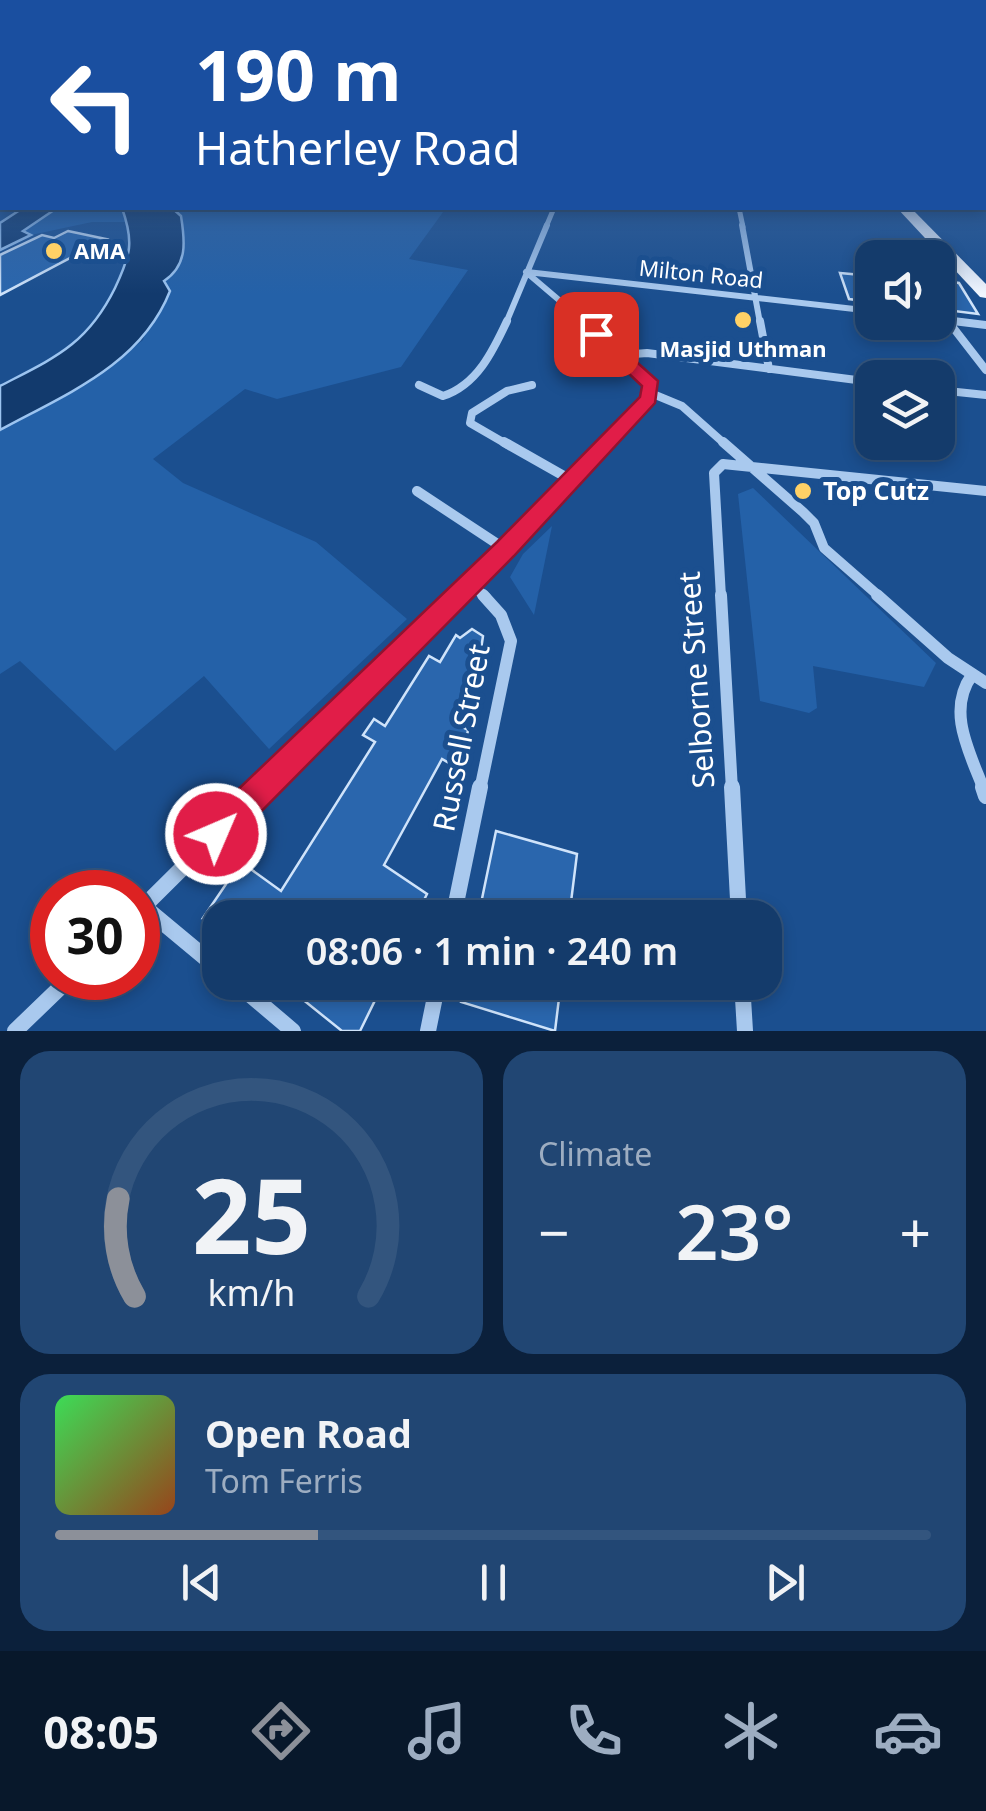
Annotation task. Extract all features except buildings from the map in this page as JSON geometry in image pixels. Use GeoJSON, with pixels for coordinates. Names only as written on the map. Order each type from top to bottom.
{"type":"FeatureCollection","features":[{"type":"Feature","properties":{"kind":"main road"},"geometry":{"type":"LineString","coordinates":[[906,210],[986,293]]}},
{"type":"Feature","properties":{"kind":"street"},"geometry":{"type":"LineString","coordinates":[[418,385],[437,396],[450,395],[483,367],[553,210]]}},
{"type":"Feature","properties":{"kind":"street"},"geometry":{"type":"LineString","coordinates":[[739,210],[768,370]]}},
{"type":"Feature","properties":{"kind":"street"},"geometry":{"type":"LineString","coordinates":[[160,889],[506,549],[652,394],[652,385],[526,272]]}},
{"type":"Feature","properties":{"kind":"street","name":"Milton Road"},"geometry":{"type":"LineString","coordinates":[[526,272],[855,310]]}},
{"type":"Feature","properties":{"kind":"street"},"geometry":{"type":"LineString","coordinates":[[955,320],[986,324]]}},
{"type":"Feature","properties":{"kind":"street"},"geometry":{"type":"LineString","coordinates":[[955,334],[986,370]]}},
{"type":"Feature","properties":{"kind":"street"},"geometry":{"type":"LineString","coordinates":[[621,355],[647,353],[855,380]]}},
{"type":"Feature","properties":{"kind":"street"},"geometry":{"type":"LineString","coordinates":[[532,385],[510,388],[486,402],[472,413],[470,423],[571,480]]}},
{"type":"Feature","properties":{"kind":"street"},"geometry":{"type":"LineString","coordinates":[[955,392],[986,396]]}},
{"type":"Feature","properties":{"kind":"street"},"geometry":{"type":"LineString","coordinates":[[652,394],[682,406],[814,523],[824,548],[972,676],[986,683]]}},
{"type":"Feature","properties":{"kind":"street"},"geometry":{"type":"LineString","coordinates":[[745,463],[986,492]]}},
{"type":"Feature","properties":{"kind":"street","name":"Selborne Street"},"geometry":{"type":"LineString","coordinates":[[738,900],[712,482],[723,464],[745,463]]}},
{"type":"Feature","properties":{"kind":"street"},"geometry":{"type":"LineString","coordinates":[[417,491],[506,549]]}},
{"type":"Feature","properties":{"kind":"street","name":"Russell Street"},"geometry":{"type":"LineString","coordinates":[[457,900],[511,641],[508,625],[494,602],[469,583]]}},
{"type":"Feature","properties":{"kind":"street"},"geometry":{"type":"LineString","coordinates":[[972,676],[961,685],[957,704],[986,796]]}},
{"type":"Feature","properties":{"kind":"street"},"geometry":{"type":"LineString","coordinates":[[160,924],[202,956]]}},
{"type":"Feature","properties":{"kind":"street"},"geometry":{"type":"LineString","coordinates":[[15,1031],[47,1000]]}},
{"type":"Feature","properties":{"kind":"street"},"geometry":{"type":"LineString","coordinates":[[256,1000],[293,1031]]}},
{"type":"Feature","properties":{"kind":"street"},"geometry":{"type":"LineString","coordinates":[[428,1031],[434,1000]]}},
{"type":"Feature","properties":{"kind":"street"},"geometry":{"type":"LineString","coordinates":[[743,1000],[745,1031]]}},
{"type":"Feature","properties":{"kind":"shaded area"},"geometry":{"type":"Polygon","coordinates":[[[20,210],[54,210],[23,231],[31,235],[0,250],[0,223],[20,210]]]}},
{"type":"Feature","properties":{"kind":"shaded area"},"geometry":{"type":"Polygon","coordinates":[[[54,210],[123,210],[128,222],[92,222],[31,235],[22,232],[54,210]]]}},
{"type":"Feature","properties":{"kind":"shaded area"},"geometry":{"type":"Polygon","coordinates":[[[123,210],[174,210],[181,216],[183,252],[177,268],[164,281],[170,291],[157,317],[121,358],[99,375],[0,430],[0,386],[53,358],[93,323],[125,266],[128,230],[123,210]]]}},
{"type":"Feature","properties":{"kind":"shaded area"},"geometry":{"type":"Polygon","coordinates":[[[174,210],[445,210],[409,259],[468,270],[401,367],[277,399],[245,389],[153,459],[183,483],[316,542],[407,619],[269,749],[204,676],[115,751],[20,661],[0,674],[0,430],[79,388],[143,340],[181,216],[174,210]]]}},
{"type":"Feature","properties":{"kind":"shaded area"},"geometry":{"type":"Polygon","coordinates":[[[753,488],[936,663],[924,687],[813,666],[817,708],[809,713],[760,701],[738,494],[753,488]]]}},
{"type":"Feature","properties":{"kind":"shaded area"},"geometry":{"type":"Polygon","coordinates":[[[552,526],[534,615],[510,577],[523,554],[552,526]]]}},
{"type":"Feature","properties":{"kind":"place","name":"AMA"},"geometry":{"type":"Point","coordinates":[54,251]}},
{"type":"Feature","properties":{"kind":"place","name":"Masjid Uthman"},"geometry":{"type":"Point","coordinates":[743,320]}},
{"type":"Feature","properties":{"kind":"place","name":"Top Cutz"},"geometry":{"type":"Point","coordinates":[803,491]}},
{"type":"Feature","properties":{"kind":"route"},"geometry":{"type":"LineString","coordinates":[[216,834],[506,549],[652,394],[652,385],[596,334]]}}]}
